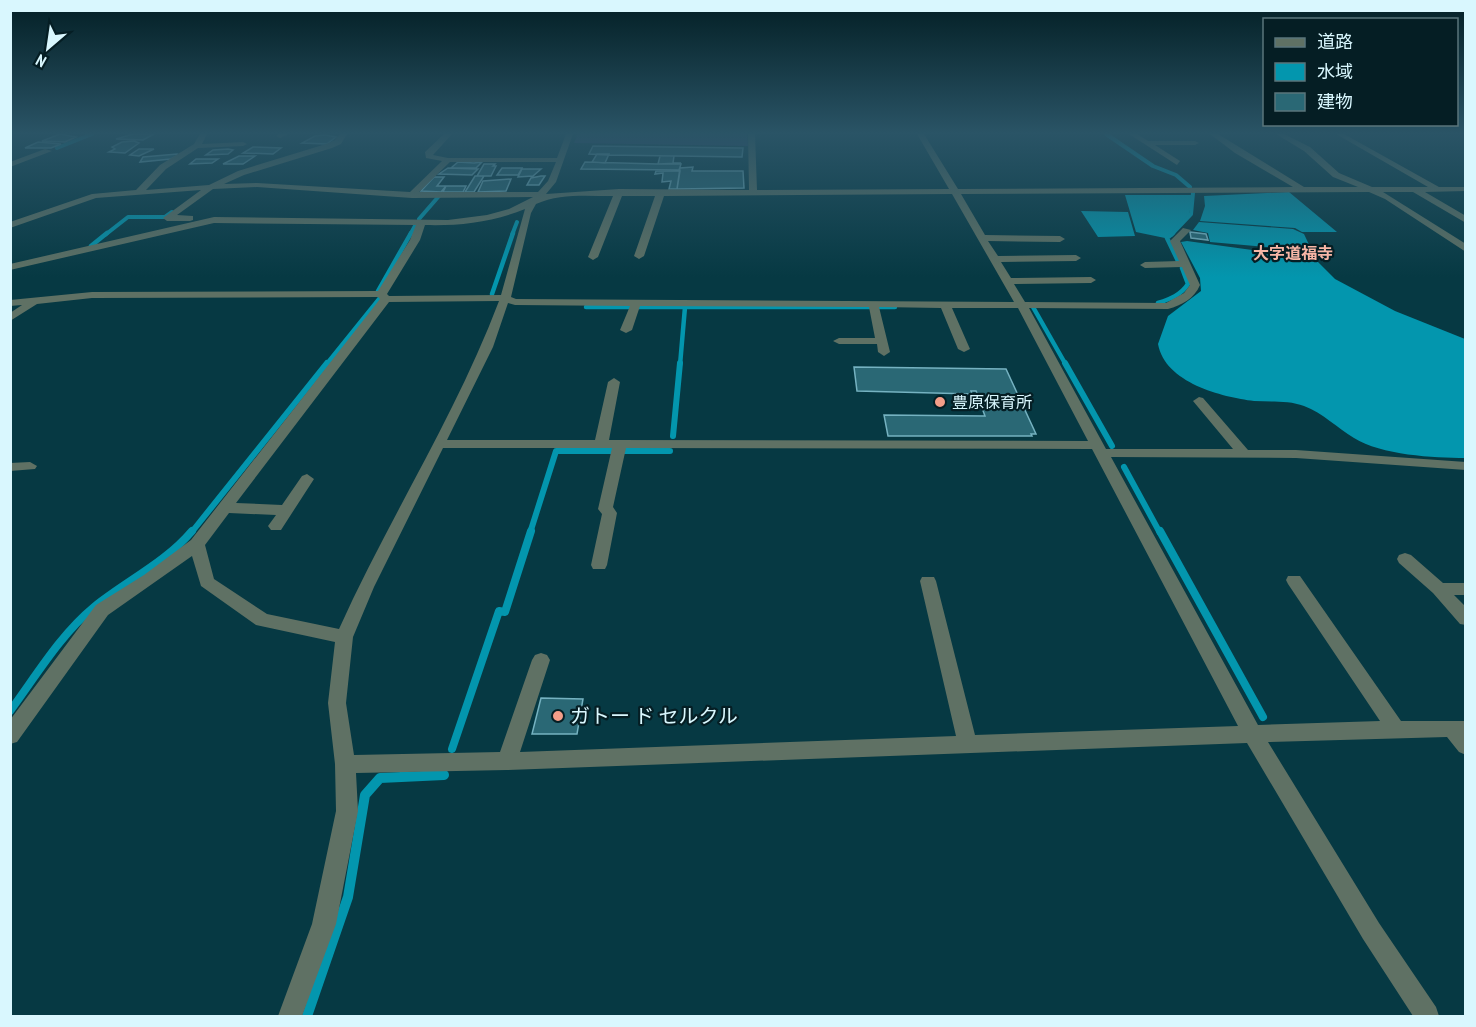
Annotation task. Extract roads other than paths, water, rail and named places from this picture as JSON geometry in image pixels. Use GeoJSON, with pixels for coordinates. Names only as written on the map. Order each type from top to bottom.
{"type":"FeatureCollection","features":[{"type":"Feature","properties":{"kind":"street"},"geometry":{"type":"LineString","coordinates":[[139,192],[149,182]]}},
{"type":"Feature","properties":{"kind":"street"},"geometry":{"type":"LineString","coordinates":[[222,182],[211,187],[167,218],[211,221],[448,223],[488,218],[512,211],[537,198]]}},
{"type":"Feature","properties":{"kind":"street"},"geometry":{"type":"LineString","coordinates":[[412,195],[425,182]]}},
{"type":"Feature","properties":{"kind":"street"},"geometry":{"type":"LineString","coordinates":[[290,1017],[324,924],[347,812],[345,764],[337,703],[344,637],[366,587],[487,347],[505,298],[527,213],[552,182]]}},
{"type":"Feature","properties":{"kind":"street"},"geometry":{"type":"LineString","coordinates":[[753,182],[753,192]]}},
{"type":"Feature","properties":{"kind":"street"},"geometry":{"type":"LineString","coordinates":[[950,182],[1101,449],[1253,735],[1371,931],[1426,1017]]}},
{"type":"Feature","properties":{"kind":"street"},"geometry":{"type":"LineString","coordinates":[[1289,182],[1301,189]]}},
{"type":"Feature","properties":{"kind":"street"},"geometry":{"type":"LineString","coordinates":[[1352,182],[1388,197],[1466,249]]}},
{"type":"Feature","properties":{"kind":"street"},"geometry":{"type":"LineString","coordinates":[[1425,182],[1438,189]]}},
{"type":"Feature","properties":{"kind":"street"},"geometry":{"type":"LineString","coordinates":[[10,225],[83,199],[139,192],[257,185],[412,195],[537,198],[563,194],[620,192],[1466,189]]}},
{"type":"Feature","properties":{"kind":"street"},"geometry":{"type":"LineString","coordinates":[[1414,189],[1466,220]]}},
{"type":"Feature","properties":{"kind":"street"},"geometry":{"type":"LineString","coordinates":[[593,258],[620,192]]}},
{"type":"Feature","properties":{"kind":"street"},"geometry":{"type":"LineString","coordinates":[[639,256],[662,192]]}},
{"type":"Feature","properties":{"kind":"street"},"geometry":{"type":"LineString","coordinates":[[10,267],[211,221]]}},
{"type":"Feature","properties":{"kind":"street"},"geometry":{"type":"LineString","coordinates":[[10,736],[102,610],[150,579],[197,544],[384,297],[415,240],[422,222]]}},
{"type":"Feature","properties":{"kind":"street"},"geometry":{"type":"LineString","coordinates":[[10,303],[32,303],[92,295],[505,298],[515,302],[635,305],[1168,306],[1193,291],[1194,278],[1175,241],[1185,230]]}},
{"type":"Feature","properties":{"kind":"street"},"geometry":{"type":"LineString","coordinates":[[983,238],[1060,239]]}},
{"type":"Feature","properties":{"kind":"street"},"geometry":{"type":"LineString","coordinates":[[995,259],[1076,258]]}},
{"type":"Feature","properties":{"kind":"street"},"geometry":{"type":"LineString","coordinates":[[1145,265],[1187,264]]}},
{"type":"Feature","properties":{"kind":"street"},"geometry":{"type":"LineString","coordinates":[[1008,281],[1091,280]]}},
{"type":"Feature","properties":{"kind":"street"},"geometry":{"type":"LineString","coordinates":[[10,318],[32,303]]}},
{"type":"Feature","properties":{"kind":"street"},"geometry":{"type":"LineString","coordinates":[[945,304],[964,349]]}},
{"type":"Feature","properties":{"kind":"street"},"geometry":{"type":"LineString","coordinates":[[626,330],[635,305]]}},
{"type":"Feature","properties":{"kind":"street"},"geometry":{"type":"LineString","coordinates":[[839,341],[883,347],[873,306]]}},
{"type":"Feature","properties":{"kind":"street"},"geometry":{"type":"LineString","coordinates":[[602,444],[614,382]]}},
{"type":"Feature","properties":{"kind":"street"},"geometry":{"type":"LineString","coordinates":[[1199,401],[1244,454]]}},
{"type":"Feature","properties":{"kind":"street"},"geometry":{"type":"LineString","coordinates":[[438,444],[602,444],[619,449],[1101,449],[1296,454],[1466,466]]}},
{"type":"Feature","properties":{"kind":"street"},"geometry":{"type":"LineString","coordinates":[[599,565],[610,513],[605,509],[619,449]]}},
{"type":"Feature","properties":{"kind":"street"},"geometry":{"type":"LineString","coordinates":[[10,467],[30,466]]}},
{"type":"Feature","properties":{"kind":"street"},"geometry":{"type":"LineString","coordinates":[[276,526],[307,479]]}},
{"type":"Feature","properties":{"kind":"street"},"geometry":{"type":"LineString","coordinates":[[224,508],[286,510]]}},
{"type":"Feature","properties":{"kind":"street"},"geometry":{"type":"LineString","coordinates":[[197,544],[207,582],[262,620],[344,637]]}},
{"type":"Feature","properties":{"kind":"street"},"geometry":{"type":"LineString","coordinates":[[1405,559],[1439,589],[1466,619]]}},
{"type":"Feature","properties":{"kind":"street"},"geometry":{"type":"LineString","coordinates":[[1294,580],[1396,729]]}},
{"type":"Feature","properties":{"kind":"street"},"geometry":{"type":"LineString","coordinates":[[928,581],[968,745]]}},
{"type":"Feature","properties":{"kind":"street"},"geometry":{"type":"LineString","coordinates":[[1439,589],[1466,589]]}},
{"type":"Feature","properties":{"kind":"street"},"geometry":{"type":"LineString","coordinates":[[507,761],[541,660]]}},
{"type":"Feature","properties":{"kind":"street"},"geometry":{"type":"LineString","coordinates":[[345,764],[507,761],[1396,729],[1459,729],[1466,746]]}},
{"type":"Feature","properties":{"kind":"water"},"geometry":{"type":"Polygon","coordinates":[[[1289,192],[1337,232],[1302,232],[1295,228],[1200,221],[1205,206],[1204,196],[1289,192]]]}},
{"type":"Feature","properties":{"kind":"water"},"geometry":{"type":"Polygon","coordinates":[[[1125,195],[1193,196],[1188,219],[1165,238],[1136,232],[1125,195]]]}},
{"type":"Feature","properties":{"kind":"water"},"geometry":{"type":"Polygon","coordinates":[[[1081,211],[1128,212],[1135,236],[1098,237],[1081,211]]]}},
{"type":"Feature","properties":{"kind":"water"},"geometry":{"type":"Polygon","coordinates":[[[1199,222],[1293,229],[1304,234],[1312,251],[1210,242],[1208,233],[1193,230],[1199,222]]]}},
{"type":"Feature","properties":{"kind":"water"},"geometry":{"type":"Polygon","coordinates":[[[1181,242],[1274,253],[1279,249],[1310,254],[1335,279],[1395,311],[1465,339],[1465,458],[1423,456],[1378,448],[1354,438],[1304,406],[1226,396],[1197,386],[1171,369],[1158,344],[1168,316],[1201,291],[1200,278],[1181,242]]]}},
{"type":"Feature","properties":{"kind":"waterway"},"geometry":{"type":"LineString","coordinates":[[1184,182],[1190,187]]}},
{"type":"Feature","properties":{"kind":"waterway"},"geometry":{"type":"LineString","coordinates":[[1173,233],[1191,214],[1193,193]]}},
{"type":"Feature","properties":{"kind":"waterway"},"geometry":{"type":"LineString","coordinates":[[419,219],[439,196]]}},
{"type":"Feature","properties":{"kind":"waterway"},"geometry":{"type":"LineString","coordinates":[[105,235],[128,217],[165,217],[172,212]]}},
{"type":"Feature","properties":{"kind":"waterway"},"geometry":{"type":"LineString","coordinates":[[512,235],[517,222]]}},
{"type":"Feature","properties":{"kind":"waterway"},"geometry":{"type":"LineString","coordinates":[[410,235],[416,224]]}},
{"type":"Feature","properties":{"kind":"waterway"},"geometry":{"type":"LineString","coordinates":[[91,246],[107,233]]}},
{"type":"Feature","properties":{"kind":"waterway"},"geometry":{"type":"LineString","coordinates":[[378,291],[411,233]]}},
{"type":"Feature","properties":{"kind":"waterway"},"geometry":{"type":"LineString","coordinates":[[492,294],[513,233]]}},
{"type":"Feature","properties":{"kind":"waterway"},"geometry":{"type":"LineString","coordinates":[[1173,233],[1167,238],[1178,261]]}},
{"type":"Feature","properties":{"kind":"waterway"},"geometry":{"type":"LineString","coordinates":[[1158,303],[1179,294],[1188,284],[1182,268]]}},
{"type":"Feature","properties":{"kind":"waterway"},"geometry":{"type":"LineString","coordinates":[[326,365],[380,298]]}},
{"type":"Feature","properties":{"kind":"waterway"},"geometry":{"type":"LineString","coordinates":[[586,307],[685,307]]}},
{"type":"Feature","properties":{"kind":"waterway"},"geometry":{"type":"LineString","coordinates":[[680,365],[685,307]]}},
{"type":"Feature","properties":{"kind":"waterway"},"geometry":{"type":"LineString","coordinates":[[685,307],[895,307]]}},
{"type":"Feature","properties":{"kind":"waterway"},"geometry":{"type":"LineString","coordinates":[[1033,307],[1066,365]]}},
{"type":"Feature","properties":{"kind":"waterway"},"geometry":{"type":"LineString","coordinates":[[191,533],[327,363]]}},
{"type":"Feature","properties":{"kind":"waterway"},"geometry":{"type":"LineString","coordinates":[[673,436],[680,363]]}},
{"type":"Feature","properties":{"kind":"waterway"},"geometry":{"type":"LineString","coordinates":[[1065,363],[1112,446]]}},
{"type":"Feature","properties":{"kind":"waterway"},"geometry":{"type":"LineString","coordinates":[[530,533],[556,451],[670,451]]}},
{"type":"Feature","properties":{"kind":"waterway"},"geometry":{"type":"LineString","coordinates":[[1124,467],[1160,533]]}},
{"type":"Feature","properties":{"kind":"waterway"},"geometry":{"type":"LineString","coordinates":[[10,711],[49,656],[82,618],[106,598],[170,553],[192,531]]}},
{"type":"Feature","properties":{"kind":"waterway"},"geometry":{"type":"LineString","coordinates":[[452,749],[499,611],[505,612],[531,531]]}},
{"type":"Feature","properties":{"kind":"waterway"},"geometry":{"type":"LineString","coordinates":[[1160,531],[1263,717]]}},
{"type":"Feature","properties":{"kind":"waterway"},"geometry":{"type":"LineString","coordinates":[[307,1016],[348,897],[365,795],[380,778],[444,775]]}},
{"type":"Feature","properties":{"kind":"place","name":"豊原保育所"},"geometry":{"type":"Point","coordinates":[940,402]}},
{"type":"Feature","properties":{"kind":"place","name":"ガトー ド セルクル"},"geometry":{"type":"Point","coordinates":[558,716]}},
{"type":"Feature","properties":{"kind":"district","name":"大字道福寺"},"geometry":{"type":"Point","coordinates":[1293,253]}}]}
